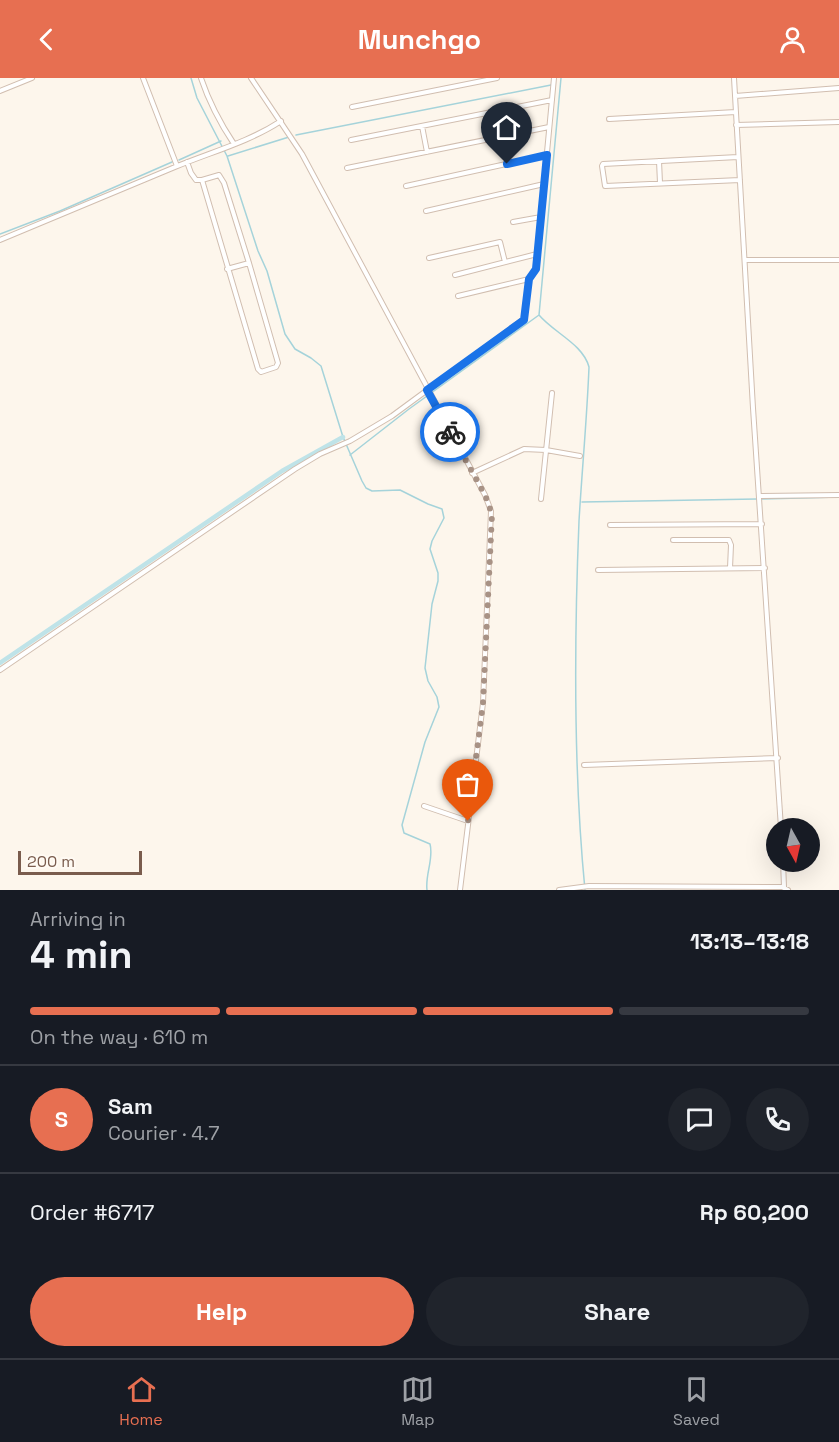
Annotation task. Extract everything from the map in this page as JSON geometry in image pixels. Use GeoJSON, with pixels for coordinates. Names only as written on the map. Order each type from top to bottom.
{"type":"FeatureCollection","features":[{"type":"Feature","properties":{"kind":"street"},"geometry":{"type":"LineString","coordinates":[[0,91],[32,78]]}},
{"type":"Feature","properties":{"kind":"street"},"geometry":{"type":"LineString","coordinates":[[143,78],[177,166]]}},
{"type":"Feature","properties":{"kind":"street"},"geometry":{"type":"LineString","coordinates":[[201,78],[206,95],[232,145]]}},
{"type":"Feature","properties":{"kind":"street"},"geometry":{"type":"LineString","coordinates":[[251,78],[302,154],[490,505],[492,514],[483,703],[460,890]]}},
{"type":"Feature","properties":{"kind":"street"},"geometry":{"type":"LineString","coordinates":[[352,106],[497,78]]}},
{"type":"Feature","properties":{"kind":"street"},"geometry":{"type":"LineString","coordinates":[[0,670],[295,469],[350,441],[392,416],[524,320],[529,279],[536,269],[554,78]]}},
{"type":"Feature","properties":{"kind":"street"},"geometry":{"type":"LineString","coordinates":[[734,78],[781,818]]}},
{"type":"Feature","properties":{"kind":"street"},"geometry":{"type":"LineString","coordinates":[[735,96],[839,88]]}},
{"type":"Feature","properties":{"kind":"street"},"geometry":{"type":"LineString","coordinates":[[351,140],[552,100]]}},
{"type":"Feature","properties":{"kind":"street"},"geometry":{"type":"LineString","coordinates":[[609,119],[736,112]]}},
{"type":"Feature","properties":{"kind":"street"},"geometry":{"type":"LineString","coordinates":[[0,240],[218,151],[281,121]]}},
{"type":"Feature","properties":{"kind":"street"},"geometry":{"type":"LineString","coordinates":[[736,125],[839,122]]}},
{"type":"Feature","properties":{"kind":"street"},"geometry":{"type":"LineString","coordinates":[[422,126],[427,152]]}},
{"type":"Feature","properties":{"kind":"street"},"geometry":{"type":"LineString","coordinates":[[347,168],[549,127]]}},
{"type":"Feature","properties":{"kind":"street"},"geometry":{"type":"LineString","coordinates":[[406,186],[547,155]]}},
{"type":"Feature","properties":{"kind":"street"},"geometry":{"type":"LineString","coordinates":[[738,157],[603,164],[602,166],[605,186],[740,180]]}},
{"type":"Feature","properties":{"kind":"street"},"geometry":{"type":"LineString","coordinates":[[659,161],[660,183]]}},
{"type":"Feature","properties":{"kind":"street"},"geometry":{"type":"LineString","coordinates":[[187,162],[196,180],[219,175],[222,178],[278,363],[276,367],[259,371],[202,180]]}},
{"type":"Feature","properties":{"kind":"street"},"geometry":{"type":"LineString","coordinates":[[426,211],[544,184]]}},
{"type":"Feature","properties":{"kind":"street"},"geometry":{"type":"LineString","coordinates":[[513,222],[541,217]]}},
{"type":"Feature","properties":{"kind":"street"},"geometry":{"type":"LineString","coordinates":[[429,258],[500,242],[505,262]]}},
{"type":"Feature","properties":{"kind":"street"},"geometry":{"type":"LineString","coordinates":[[455,275],[537,254]]}},
{"type":"Feature","properties":{"kind":"street"},"geometry":{"type":"LineString","coordinates":[[745,260],[839,260]]}},
{"type":"Feature","properties":{"kind":"street"},"geometry":{"type":"LineString","coordinates":[[227,269],[249,263]]}},
{"type":"Feature","properties":{"kind":"street"},"geometry":{"type":"LineString","coordinates":[[458,296],[529,279]]}},
{"type":"Feature","properties":{"kind":"street"},"geometry":{"type":"LineString","coordinates":[[541,499],[552,393]]}},
{"type":"Feature","properties":{"kind":"street"},"geometry":{"type":"LineString","coordinates":[[472,473],[524,449],[580,456]]}},
{"type":"Feature","properties":{"kind":"street"},"geometry":{"type":"LineString","coordinates":[[759,498],[839,495]]}},
{"type":"Feature","properties":{"kind":"street"},"geometry":{"type":"LineString","coordinates":[[610,525],[762,524]]}},
{"type":"Feature","properties":{"kind":"street"},"geometry":{"type":"LineString","coordinates":[[673,540],[729,540],[731,545],[730,568]]}},
{"type":"Feature","properties":{"kind":"street"},"geometry":{"type":"LineString","coordinates":[[598,570],[765,568]]}},
{"type":"Feature","properties":{"kind":"street"},"geometry":{"type":"LineString","coordinates":[[584,765],[778,758]]}},
{"type":"Feature","properties":{"kind":"street"},"geometry":{"type":"LineString","coordinates":[[424,806],[468,821]]}},
{"type":"Feature","properties":{"kind":"street"},"geometry":{"type":"LineString","coordinates":[[559,890],[580,887],[784,888],[783,872]]}},
{"type":"Feature","properties":{"kind":"waterway"},"geometry":{"type":"LineString","coordinates":[[191,78],[197,98],[227,156],[258,251],[267,271],[285,334],[295,349],[321,366],[343,437],[366,488],[372,491],[400,490],[442,509],[444,518],[430,549],[438,573],[438,581],[432,604],[425,668],[439,707],[425,742],[402,825],[404,833],[430,844],[427,890]]}},
{"type":"Feature","properties":{"kind":"waterway"},"geometry":{"type":"LineString","coordinates":[[350,455],[409,409],[539,315],[561,78]]}},
{"type":"Feature","properties":{"kind":"waterway"},"geometry":{"type":"LineString","coordinates":[[296,135],[551,85]]}},
{"type":"Feature","properties":{"kind":"waterway"},"geometry":{"type":"LineString","coordinates":[[228,156],[289,137]]}},
{"type":"Feature","properties":{"kind":"waterway"},"geometry":{"type":"LineString","coordinates":[[179,160],[221,141]]}},
{"type":"Feature","properties":{"kind":"waterway"},"geometry":{"type":"LineString","coordinates":[[0,234],[60,211],[172,162]]}},
{"type":"Feature","properties":{"kind":"waterway"},"geometry":{"type":"LineString","coordinates":[[539,315],[581,352],[589,367],[579,521],[576,613],[578,798],[585,890]]}},
{"type":"Feature","properties":{"kind":"waterway"},"geometry":{"type":"LineString","coordinates":[[0,663],[282,471],[343,437]]}},
{"type":"Feature","properties":{"kind":"waterway"},"geometry":{"type":"LineString","coordinates":[[762,499],[839,497]]}},
{"type":"Feature","properties":{"kind":"waterway"},"geometry":{"type":"LineString","coordinates":[[582,502],[757,499]]}},
{"type":"Feature","properties":{"kind":"way so far"},"geometry":{"type":"LineString","coordinates":[[450,432],[485,495],[492,514],[483,703],[468,821]]}},
{"type":"Feature","properties":{"kind":"route"},"geometry":{"type":"LineString","coordinates":[[450,432],[427,390],[524,320],[529,279],[536,269],[547,155],[507,164]]}}]}
